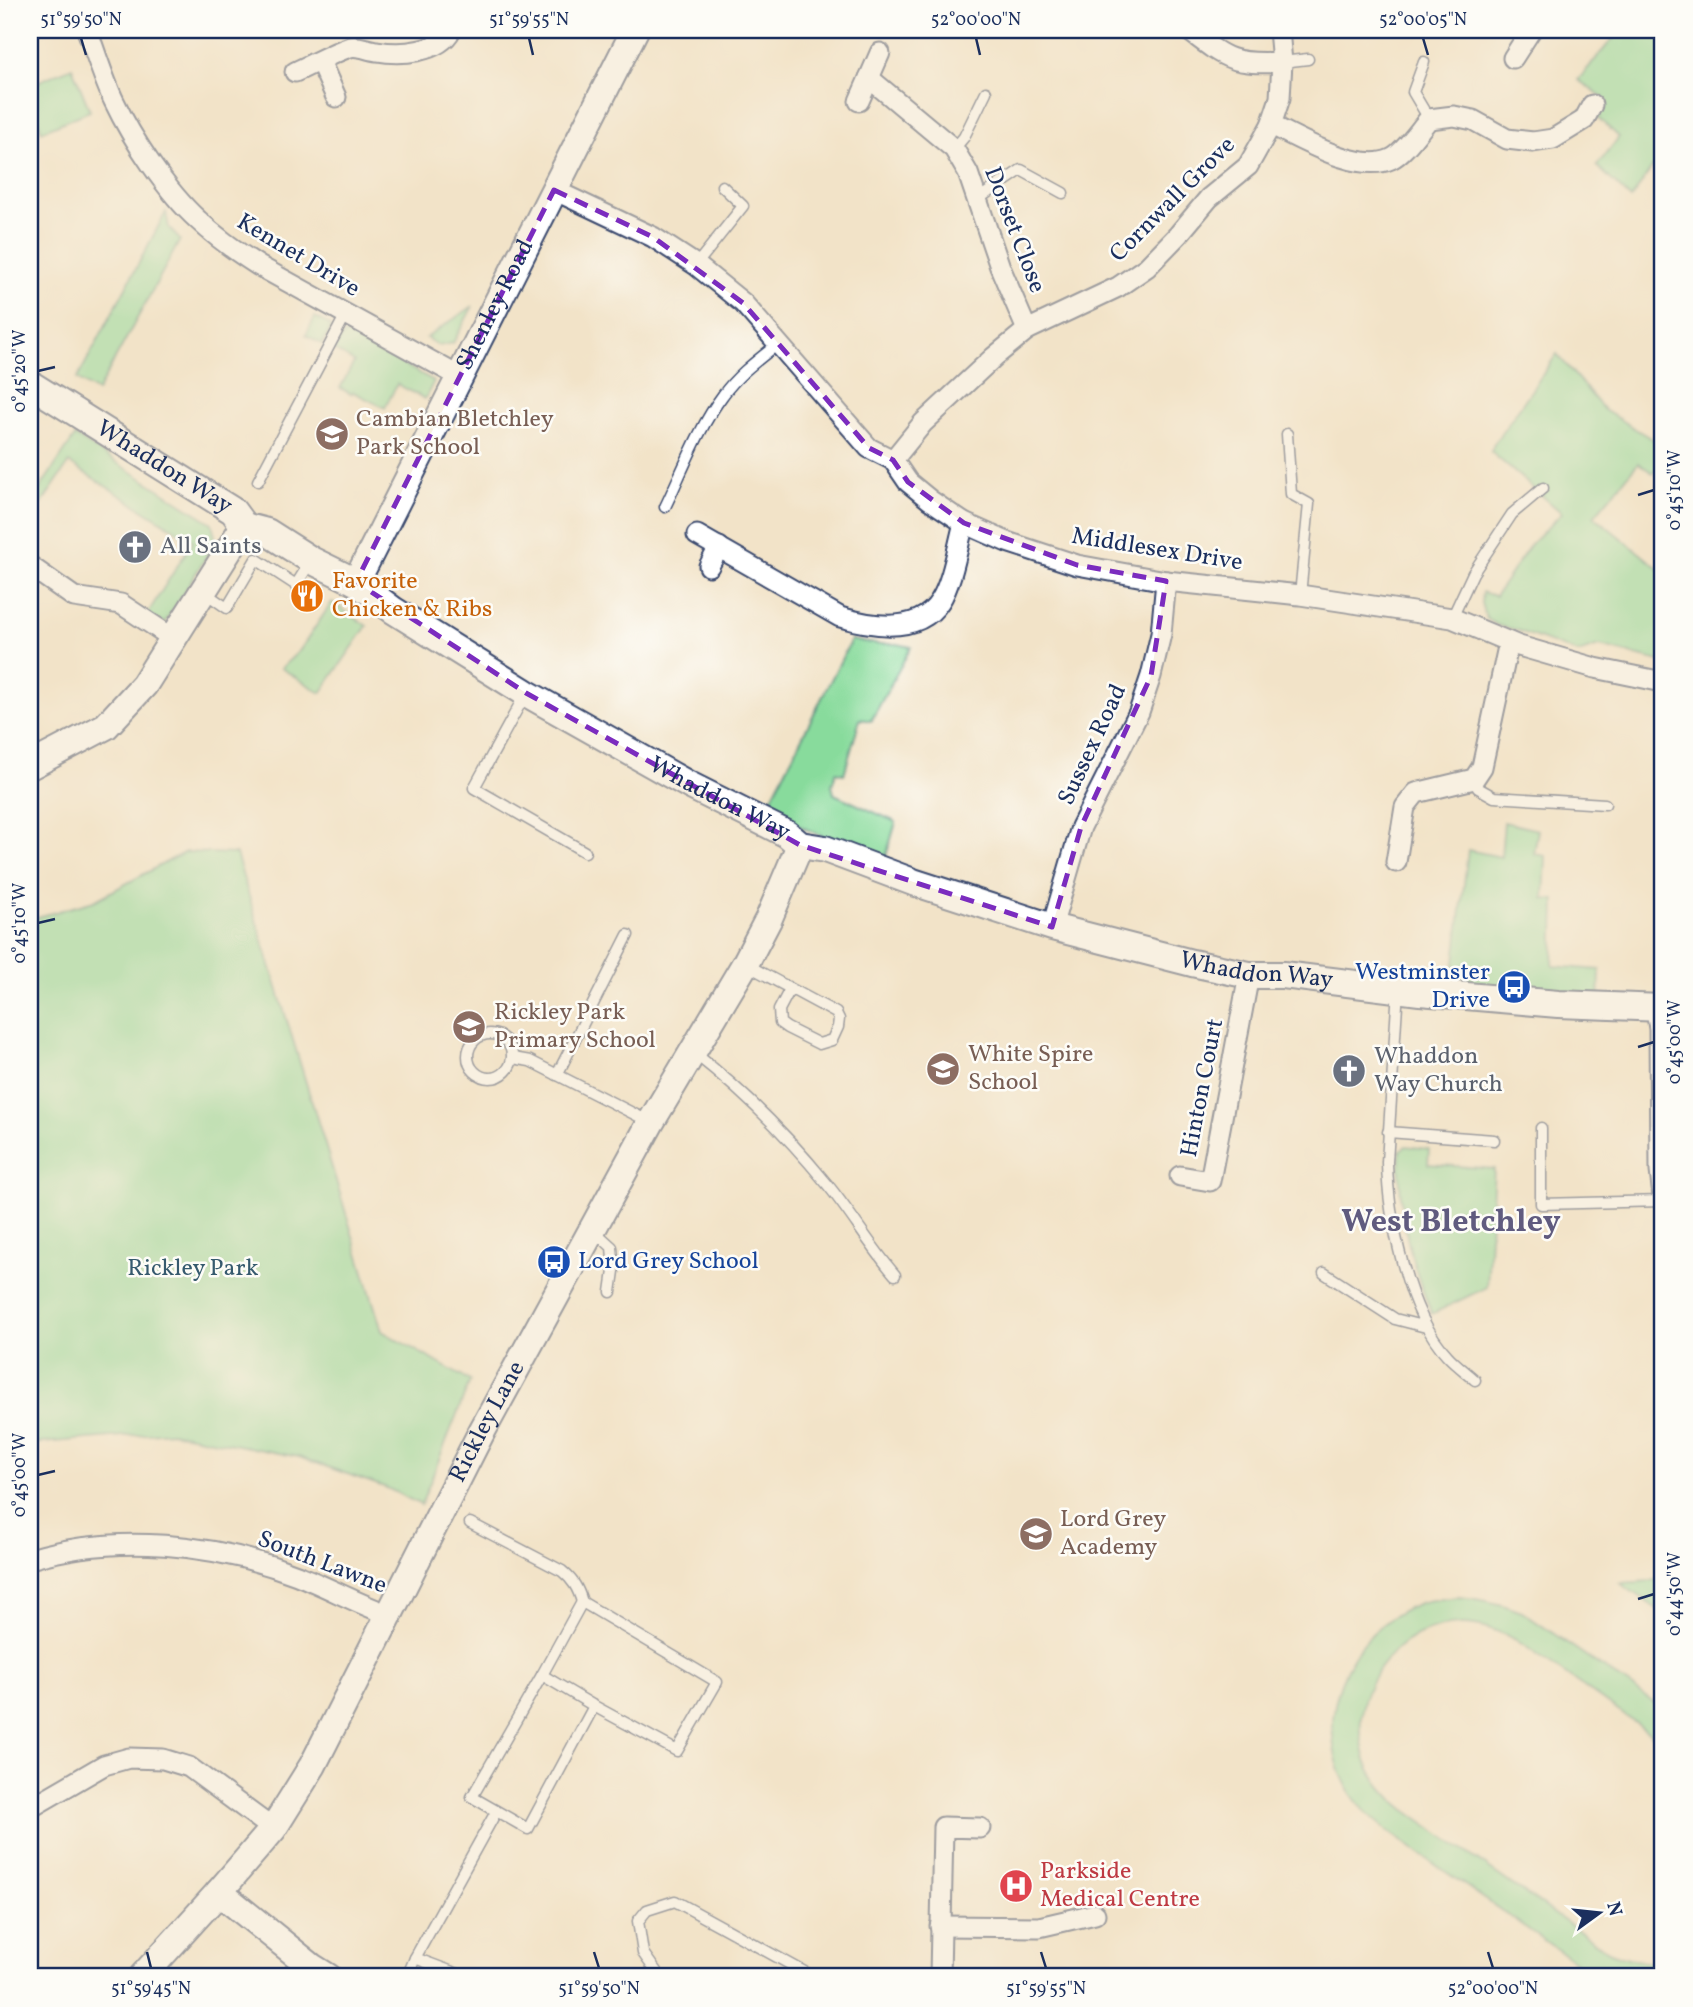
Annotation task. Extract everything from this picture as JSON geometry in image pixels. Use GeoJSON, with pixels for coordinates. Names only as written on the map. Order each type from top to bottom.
{"type":"FeatureCollection","features":[{"type":"Feature","properties":{"kind":"street","name":"Kennet Drive"},"geometry":{"type":"LineString","coordinates":[[88,30],[120,112],[167,186],[196,219],[228,246],[259,266],[460,377]]}},
{"type":"Feature","properties":{"kind":"street"},"geometry":{"type":"LineString","coordinates":[[295,72],[353,46],[405,53],[429,47],[446,38],[451,30]]}},
{"type":"Feature","properties":{"kind":"street","name":"Shenley Road"},"geometry":{"type":"LineString","coordinates":[[356,582],[635,30]]}},
{"type":"Feature","properties":{"kind":"street"},"geometry":{"type":"LineString","coordinates":[[1188,30],[1222,56],[1240,62],[1282,62]]}},
{"type":"Feature","properties":{"kind":"street","name":"Cornwall Grove"},"geometry":{"type":"LineString","coordinates":[[893,460],[923,423],[994,357],[1027,330],[1118,288],[1147,267],[1209,198],[1248,166],[1271,125],[1280,98],[1282,62],[1279,30]]}},
{"type":"Feature","properties":{"kind":"street"},"geometry":{"type":"LineString","coordinates":[[1513,58],[1531,30]]}},
{"type":"Feature","properties":{"kind":"street"},"geometry":{"type":"LineString","coordinates":[[859,101],[880,53]]}},
{"type":"Feature","properties":{"kind":"street"},"geometry":{"type":"LineString","coordinates":[[320,61],[336,97]]}},
{"type":"Feature","properties":{"kind":"street","name":"Dorset Close"},"geometry":{"type":"LineString","coordinates":[[869,78],[954,149],[968,173],[1000,267],[1027,330]]}},
{"type":"Feature","properties":{"kind":"street"},"geometry":{"type":"LineString","coordinates":[[1271,125],[1345,159],[1370,163],[1391,159],[1429,119],[1454,116],[1473,120],[1507,139],[1533,142],[1553,139],[1584,120],[1592,105]]}},
{"type":"Feature","properties":{"kind":"street","name":"Middlesex Drive"},"geometry":{"type":"LineString","coordinates":[[554,190],[653,237],[696,265],[743,303],[869,448],[893,460],[908,482],[964,523],[1007,542],[1077,565],[1166,581],[1300,595],[1451,618],[1509,642],[1595,668],[1663,682]]}},
{"type":"Feature","properties":{"kind":"street","name":"Whaddon Way"},"geometry":{"type":"LineString","coordinates":[[30,384],[233,511],[243,526],[267,532],[311,560],[356,582],[393,610],[526,693],[689,785],[787,834],[800,845],[825,849],[912,882],[1052,927],[1249,975],[1283,975],[1558,1004],[1660,1008]]}},
{"type":"Feature","properties":{"kind":"street"},"geometry":{"type":"LineString","coordinates":[[697,534],[840,617],[860,623],[895,626],[927,614],[939,604],[946,591],[964,523]]}},
{"type":"Feature","properties":{"kind":"street"},"geometry":{"type":"LineString","coordinates":[[30,766],[106,726],[144,685],[243,526]]}},
{"type":"Feature","properties":{"kind":"street"},"geometry":{"type":"LineString","coordinates":[[709,566],[719,547]]}},
{"type":"Feature","properties":{"kind":"street"},"geometry":{"type":"LineString","coordinates":[[30,566],[74,597],[121,604],[174,639]]}},
{"type":"Feature","properties":{"kind":"street","name":"Sussex Road"},"geometry":{"type":"LineString","coordinates":[[1052,927],[1081,827],[1139,712],[1151,676],[1161,634],[1166,581]]}},
{"type":"Feature","properties":{"kind":"street"},"geometry":{"type":"LineString","coordinates":[[1396,862],[1405,807],[1416,793],[1474,779],[1482,766],[1509,642]]}},
{"type":"Feature","properties":{"kind":"street","name":"Rickley Lane"},"geometry":{"type":"LineString","coordinates":[[142,1977],[273,1829],[313,1765],[481,1433],[651,1122],[745,964],[769,918],[800,845]]}},
{"type":"Feature","properties":{"kind":"street","name":"Hinton Court"},"geometry":{"type":"LineString","coordinates":[[1180,1176],[1210,1181],[1249,975]]}},
{"type":"Feature","properties":{"kind":"street"},"geometry":{"type":"LineString","coordinates":[[1660,1008],[1660,1171],[1663,1199]]}},
{"type":"Feature","properties":{"kind":"street","name":"South Lawne"},"geometry":{"type":"LineString","coordinates":[[30,1559],[49,1553],[102,1546],[165,1545],[232,1554],[297,1575],[390,1615]]}},
{"type":"Feature","properties":{"kind":"street"},"geometry":{"type":"LineString","coordinates":[[30,1808],[104,1765],[129,1758],[163,1759],[189,1767],[273,1829]]}},
{"type":"Feature","properties":{"kind":"street"},"geometry":{"type":"LineString","coordinates":[[940,1977],[943,1827],[980,1828]]}},
{"type":"Feature","properties":{"kind":"street"},"geometry":{"type":"LineString","coordinates":[[219,1892],[328,1977]]}},
{"type":"Feature","properties":{"kind":"street"},"geometry":{"type":"LineString","coordinates":[[940,1926],[1039,1927],[1095,1914]]}},
{"type":"Feature","properties":{"kind":"lane"},"geometry":{"type":"LineString","coordinates":[[1282,62],[1308,59]]}},
{"type":"Feature","properties":{"kind":"lane"},"geometry":{"type":"LineString","coordinates":[[1424,62],[1413,92],[1429,119]]}},
{"type":"Feature","properties":{"kind":"lane","name":"Dorset Close"},"geometry":{"type":"LineString","coordinates":[[954,149],[964,137],[986,92]]}},
{"type":"Feature","properties":{"kind":"lane"},"geometry":{"type":"LineString","coordinates":[[978,199],[1021,170],[1063,193]]}},
{"type":"Feature","properties":{"kind":"lane"},"geometry":{"type":"LineString","coordinates":[[696,265],[743,206],[722,186]]}},
{"type":"Feature","properties":{"kind":"lane"},"geometry":{"type":"LineString","coordinates":[[258,481],[346,314]]}},
{"type":"Feature","properties":{"kind":"lane"},"geometry":{"type":"LineString","coordinates":[[665,508],[710,414],[723,395],[741,374],[779,342]]}},
{"type":"Feature","properties":{"kind":"lane"},"geometry":{"type":"LineString","coordinates":[[1287,434],[1291,494],[1309,504],[1300,595]]}},
{"type":"Feature","properties":{"kind":"lane"},"geometry":{"type":"LineString","coordinates":[[1451,618],[1473,573],[1512,514],[1543,488]]}},
{"type":"Feature","properties":{"kind":"lane"},"geometry":{"type":"LineString","coordinates":[[204,592],[228,608],[256,559],[296,585],[311,560]]}},
{"type":"Feature","properties":{"kind":"lane"},"geometry":{"type":"LineString","coordinates":[[526,693],[474,788],[585,852]]}},
{"type":"Feature","properties":{"kind":"lane"},"geometry":{"type":"LineString","coordinates":[[1474,779],[1478,788],[1494,797],[1605,804]]}},
{"type":"Feature","properties":{"kind":"lane"},"geometry":{"type":"LineString","coordinates":[[557,1075],[628,935]]}},
{"type":"Feature","properties":{"kind":"lane"},"geometry":{"type":"LineString","coordinates":[[745,964],[836,1013],[839,1019],[838,1027],[832,1040],[818,1044],[780,1023],[779,1010],[790,989]]}},
{"type":"Feature","properties":{"kind":"lane"},"geometry":{"type":"LineString","coordinates":[[1398,989],[1388,1132],[1387,1188],[1393,1222],[1416,1307],[1426,1327],[1446,1355],[1475,1380]]}},
{"type":"Feature","properties":{"kind":"lane"},"geometry":{"type":"LineString","coordinates":[[492,1033],[503,1037],[510,1046],[513,1058],[509,1069],[500,1077],[488,1079],[477,1075],[470,1066],[467,1055],[471,1043],[480,1035],[492,1033]]}},
{"type":"Feature","properties":{"kind":"lane"},"geometry":{"type":"LineString","coordinates":[[692,1052],[761,1110],[807,1160],[895,1275]]}},
{"type":"Feature","properties":{"kind":"lane"},"geometry":{"type":"LineString","coordinates":[[513,1058],[530,1061],[651,1122]]}},
{"type":"Feature","properties":{"kind":"lane"},"geometry":{"type":"LineString","coordinates":[[1541,1128],[1541,1203],[1663,1199]]}},
{"type":"Feature","properties":{"kind":"lane"},"geometry":{"type":"LineString","coordinates":[[1388,1132],[1494,1140]]}},
{"type":"Feature","properties":{"kind":"lane"},"geometry":{"type":"LineString","coordinates":[[592,1229],[612,1247],[614,1271],[611,1292]]}},
{"type":"Feature","properties":{"kind":"lane"},"geometry":{"type":"LineString","coordinates":[[1324,1273],[1395,1319],[1426,1327]]}},
{"type":"Feature","properties":{"kind":"lane"},"geometry":{"type":"LineString","coordinates":[[470,1523],[562,1571],[573,1580],[582,1602],[717,1682],[677,1751],[542,1675]]}},
{"type":"Feature","properties":{"kind":"lane"},"geometry":{"type":"LineString","coordinates":[[582,1602],[472,1797],[528,1829],[594,1706]]}},
{"type":"Feature","properties":{"kind":"lane"},"geometry":{"type":"LineString","coordinates":[[407,1977],[496,1812]]}},
{"type":"Feature","properties":{"kind":"lane"},"geometry":{"type":"LineString","coordinates":[[660,1977],[643,1953],[638,1921],[647,1910],[675,1901],[808,1974],[809,1977]]}},
{"type":"Feature","properties":{"kind":"lane"},"geometry":{"type":"LineString","coordinates":[[415,1958],[466,1977]]}},
{"type":"Feature","properties":{"kind":"highlighted area"},"geometry":{"type":"Polygon","coordinates":[[[554,190],[653,237],[743,303],[869,448],[893,460],[908,482],[964,523],[1077,565],[1166,581],[1151,676],[1081,827],[1052,927],[800,845],[526,693],[356,582],[554,190]]]}},
{"type":"Feature","properties":{"kind":"green space"},"geometry":{"type":"Polygon","coordinates":[[[1620,30],[1663,30],[1663,151],[1631,199],[1597,166],[1619,137],[1598,118],[1603,97],[1578,80],[1620,30]]]}},
{"type":"Feature","properties":{"kind":"green space"},"geometry":{"type":"Polygon","coordinates":[[[72,67],[90,111],[42,131],[30,103],[30,85],[72,67]]]}},
{"type":"Feature","properties":{"kind":"green space"},"geometry":{"type":"Polygon","coordinates":[[[166,212],[169,228],[180,240],[97,392],[77,379],[166,212]]]}},
{"type":"Feature","properties":{"kind":"green space"},"geometry":{"type":"Polygon","coordinates":[[[473,306],[453,343],[439,346],[426,338],[473,306]]]}},
{"type":"Feature","properties":{"kind":"green space"},"geometry":{"type":"Polygon","coordinates":[[[315,317],[330,325],[322,344],[306,335],[315,317]]]}},
{"type":"Feature","properties":{"kind":"green space"},"geometry":{"type":"Polygon","coordinates":[[[346,333],[434,381],[425,399],[397,384],[385,408],[340,388],[354,362],[334,350],[346,333]]]}},
{"type":"Feature","properties":{"kind":"green space"},"geometry":{"type":"Polygon","coordinates":[[[1557,354],[1604,410],[1657,442],[1663,435],[1663,459],[1653,473],[1638,463],[1594,516],[1663,572],[1663,662],[1599,646],[1578,653],[1499,626],[1487,619],[1483,610],[1482,592],[1495,596],[1531,544],[1562,513],[1491,452],[1557,354]]]}},
{"type":"Feature","properties":{"kind":"green space"},"geometry":{"type":"Polygon","coordinates":[[[75,436],[212,523],[216,541],[165,623],[146,616],[193,541],[69,463],[30,521],[30,503],[75,436]]]}},
{"type":"Feature","properties":{"kind":"green space"},"geometry":{"type":"Polygon","coordinates":[[[332,602],[367,626],[321,693],[281,668],[300,650],[332,602]]]}},
{"type":"Feature","properties":{"kind":"green space"},"geometry":{"type":"Polygon","coordinates":[[[851,640],[911,647],[871,721],[860,719],[844,774],[836,772],[832,785],[834,794],[896,822],[884,863],[765,811],[851,640]]]}},
{"type":"Feature","properties":{"kind":"green space"},"geometry":{"type":"Polygon","coordinates":[[[1504,822],[1538,830],[1534,854],[1546,856],[1544,899],[1555,900],[1553,966],[1600,970],[1599,1003],[1452,987],[1468,850],[1501,857],[1504,822]]]}},
{"type":"Feature","properties":{"kind":"green space","name":"Rickley Park"},"geometry":{"type":"Polygon","coordinates":[[[185,852],[236,854],[382,1331],[470,1381],[421,1505],[387,1488],[299,1457],[171,1432],[30,1444],[30,919],[94,901],[185,852]]]}},
{"type":"Feature","properties":{"kind":"green space"},"geometry":{"type":"Polygon","coordinates":[[[1406,1146],[1429,1149],[1428,1164],[1494,1169],[1487,1287],[1432,1314],[1417,1275],[1403,1213],[1400,1150],[1406,1146]]]}},
{"type":"Feature","properties":{"kind":"green space"},"geometry":{"type":"Polygon","coordinates":[[[1663,1576],[1663,1613],[1620,1583],[1652,1581],[1663,1576]]]}},
{"type":"Feature","properties":{"kind":"green space"},"geometry":{"type":"Polygon","coordinates":[[[1458,1597],[1475,1598],[1522,1612],[1663,1709],[1663,1742],[1516,1640],[1491,1629],[1465,1624],[1440,1627],[1416,1635],[1396,1650],[1379,1669],[1367,1691],[1361,1716],[1362,1742],[1370,1770],[1382,1788],[1404,1809],[1606,1950],[1648,1962],[1663,1962],[1663,1977],[1600,1977],[1588,1971],[1390,1833],[1360,1806],[1352,1795],[1339,1768],[1333,1739],[1334,1711],[1341,1683],[1354,1657],[1371,1635],[1394,1616],[1420,1603],[1458,1597]]]}},
{"type":"Feature","properties":{"kind":"place","name":"Cambian Bletchley Park School"},"geometry":{"type":"Point","coordinates":[332,434]}},
{"type":"Feature","properties":{"kind":"place","name":"All Saints"},"geometry":{"type":"Point","coordinates":[135,547]}},
{"type":"Feature","properties":{"kind":"place","name":"Favorite Chicken & Ribs"},"geometry":{"type":"Point","coordinates":[307,596]}},
{"type":"Feature","properties":{"kind":"place","name":"Westminster Drive"},"geometry":{"type":"Point","coordinates":[1514,987]}},
{"type":"Feature","properties":{"kind":"place","name":"Rickley Park Primary School"},"geometry":{"type":"Point","coordinates":[469,1027]}},
{"type":"Feature","properties":{"kind":"place","name":"White Spire School"},"geometry":{"type":"Point","coordinates":[943,1069]}},
{"type":"Feature","properties":{"kind":"place","name":"Whaddon Way Church"},"geometry":{"type":"Point","coordinates":[1349,1071]}},
{"type":"Feature","properties":{"kind":"place","name":"Lord Grey School"},"geometry":{"type":"Point","coordinates":[554,1262]}},
{"type":"Feature","properties":{"kind":"place","name":"Lord Grey Academy"},"geometry":{"type":"Point","coordinates":[1036,1534]}},
{"type":"Feature","properties":{"kind":"place","name":"Parkside Medical Centre"},"geometry":{"type":"Point","coordinates":[1016,1886]}},
{"type":"Feature","properties":{"kind":"district","name":"West Bletchley"},"geometry":{"type":"Point","coordinates":[1451,1223]}}]}
